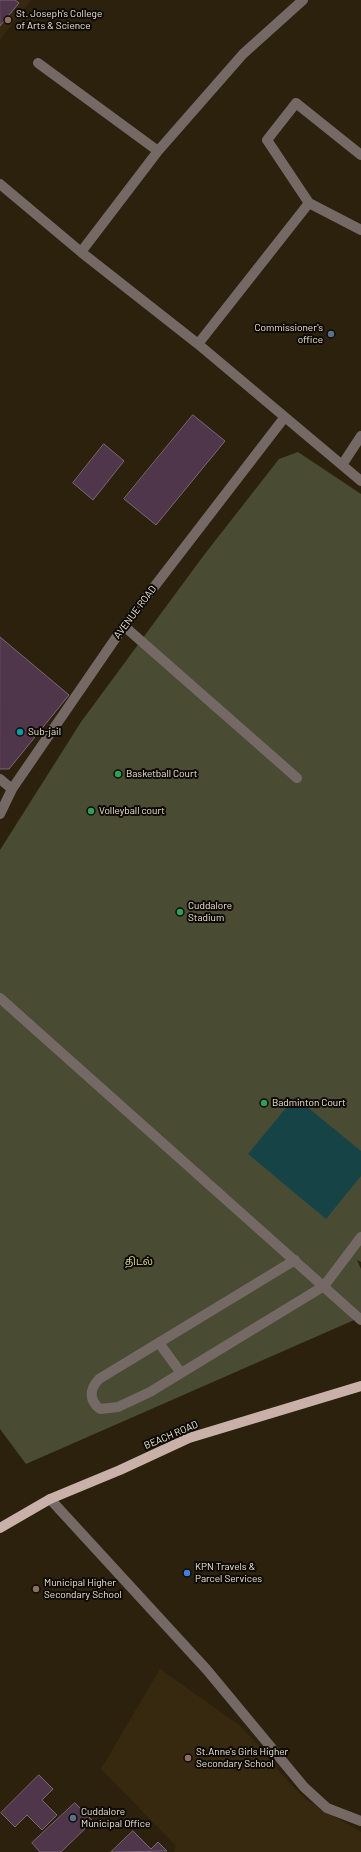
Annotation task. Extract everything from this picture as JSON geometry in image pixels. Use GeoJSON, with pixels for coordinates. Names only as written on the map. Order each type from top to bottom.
{"type":"FeatureCollection","features":[{"type":"Feature","properties":{"kind":"main road","name":"BEACH ROAD"},"geometry":{"type":"LineString","coordinates":[[0,1528],[50,1500],[189,1438],[361,1386]]}},
{"type":"Feature","properties":{"kind":"street"},"geometry":{"type":"LineString","coordinates":[[81,252],[158,151],[243,54],[304,0]]}},
{"type":"Feature","properties":{"kind":"street"},"geometry":{"type":"LineString","coordinates":[[38,63],[158,151]]}},
{"type":"Feature","properties":{"kind":"street"},"geometry":{"type":"LineString","coordinates":[[361,156],[296,103],[267,140],[309,203],[361,230]]}},
{"type":"Feature","properties":{"kind":"street"},"geometry":{"type":"LineString","coordinates":[[0,184],[81,252],[198,344],[361,482]]}},
{"type":"Feature","properties":{"kind":"street"},"geometry":{"type":"LineString","coordinates":[[198,344],[309,203]]}},
{"type":"Feature","properties":{"kind":"street","name":"AVENUE ROAD"},"geometry":{"type":"LineString","coordinates":[[0,814],[12,789],[124,626],[284,418]]}},
{"type":"Feature","properties":{"kind":"street"},"geometry":{"type":"LineString","coordinates":[[342,465],[361,436]]}},
{"type":"Feature","properties":{"kind":"street"},"geometry":{"type":"LineString","coordinates":[[124,626],[297,778]]}},
{"type":"Feature","properties":{"kind":"street"},"geometry":{"type":"LineString","coordinates":[[0,779],[12,789]]}},
{"type":"Feature","properties":{"kind":"street"},"geometry":{"type":"LineString","coordinates":[[0,998],[361,1320]]}},
{"type":"Feature","properties":{"kind":"street"},"geometry":{"type":"LineString","coordinates":[[295,1260],[99,1379],[93,1386],[91,1392],[92,1399],[95,1404],[100,1409],[118,1407],[150,1392],[324,1286],[361,1237]]}},
{"type":"Feature","properties":{"kind":"street"},"geometry":{"type":"LineString","coordinates":[[159,1343],[181,1373]]}},
{"type":"Feature","properties":{"kind":"street"},"geometry":{"type":"LineString","coordinates":[[50,1500],[207,1670],[304,1787],[327,1808],[361,1821]]}},
{"type":"Feature","properties":{"kind":"shaded area","name":"St. Joseph's College of Arts & Science"},"geometry":{"type":"Polygon","coordinates":[[[0,0],[31,0],[0,40],[0,0]]]}},
{"type":"Feature","properties":{"kind":"shaded area","name":"St.Anne's Girls Higher Secondary School"},"geometry":{"type":"Polygon","coordinates":[[[160,1669],[239,1725],[261,1748],[281,1774],[305,1799],[361,1832],[361,1852],[173,1852],[176,1846],[101,1769],[160,1669]]]}},
{"type":"Feature","properties":{"kind":"green space","name":"Cuddalore Stadium"},"geometry":{"type":"Polygon","coordinates":[[[298,452],[361,494],[361,1262],[357,1260],[361,1269],[361,1317],[26,1464],[0,1429],[0,850],[81,722],[204,555],[279,459],[298,452]]]}},
{"type":"Feature","properties":{"kind":"water"},"geometry":{"type":"Polygon","coordinates":[[[295,1097],[361,1151],[361,1176],[326,1219],[248,1154],[295,1097]]]}},
{"type":"Feature","properties":{"kind":"building"},"geometry":{"type":"Polygon","coordinates":[[[0,0],[15,0],[19,3],[0,26],[0,0]]]}},
{"type":"Feature","properties":{"kind":"building"},"geometry":{"type":"Polygon","coordinates":[[[193,415],[225,441],[156,525],[124,499],[193,415]]]}},
{"type":"Feature","properties":{"kind":"building"},"geometry":{"type":"Polygon","coordinates":[[[104,444],[124,461],[93,500],[73,483],[104,444]]]}},
{"type":"Feature","properties":{"kind":"building","name":"Sub-jail"},"geometry":{"type":"Polygon","coordinates":[[[0,637],[69,695],[9,769],[0,769],[0,637]]]}},
{"type":"Feature","properties":{"kind":"building"},"geometry":{"type":"Polygon","coordinates":[[[39,1775],[53,1789],[42,1800],[57,1815],[42,1830],[27,1815],[15,1827],[1,1813],[39,1775]]]}},
{"type":"Feature","properties":{"kind":"building"},"geometry":{"type":"Polygon","coordinates":[[[75,1803],[93,1821],[61,1852],[40,1852],[32,1843],[75,1803]]]}},
{"type":"Feature","properties":{"kind":"building"},"geometry":{"type":"Polygon","coordinates":[[[133,1831],[151,1849],[158,1842],[167,1851],[111,1852],[133,1831]]]}},
{"type":"Feature","properties":{"kind":"place","name":"St. Joseph's College of Arts & Science"},"geometry":{"type":"Point","coordinates":[8,20]}},
{"type":"Feature","properties":{"kind":"place","name":"Commissioner's office"},"geometry":{"type":"Point","coordinates":[331,334]}},
{"type":"Feature","properties":{"kind":"place","name":"Sub-jail"},"geometry":{"type":"Point","coordinates":[20,732]}},
{"type":"Feature","properties":{"kind":"place","name":"Basketball Court"},"geometry":{"type":"Point","coordinates":[118,774]}},
{"type":"Feature","properties":{"kind":"place","name":"Volleyball court"},"geometry":{"type":"Point","coordinates":[91,811]}},
{"type":"Feature","properties":{"kind":"place","name":"Cuddalore Stadium"},"geometry":{"type":"Point","coordinates":[180,912]}},
{"type":"Feature","properties":{"kind":"place","name":"Badminton Court"},"geometry":{"type":"Point","coordinates":[264,1103]}},
{"type":"Feature","properties":{"kind":"place","name":"KPN Travels & Parcel Services"},"geometry":{"type":"Point","coordinates":[187,1573]}},
{"type":"Feature","properties":{"kind":"place","name":"Municipal Higher Secondary School"},"geometry":{"type":"Point","coordinates":[36,1589]}},
{"type":"Feature","properties":{"kind":"place","name":"St.Anne's Girls Higher Secondary School"},"geometry":{"type":"Point","coordinates":[188,1758]}},
{"type":"Feature","properties":{"kind":"place","name":"Cuddalore Municipal Office"},"geometry":{"type":"Point","coordinates":[73,1818]}},
{"type":"Feature","properties":{"kind":"park label","name":"திடல்"},"geometry":{"type":"Point","coordinates":[139,1262]}}]}
